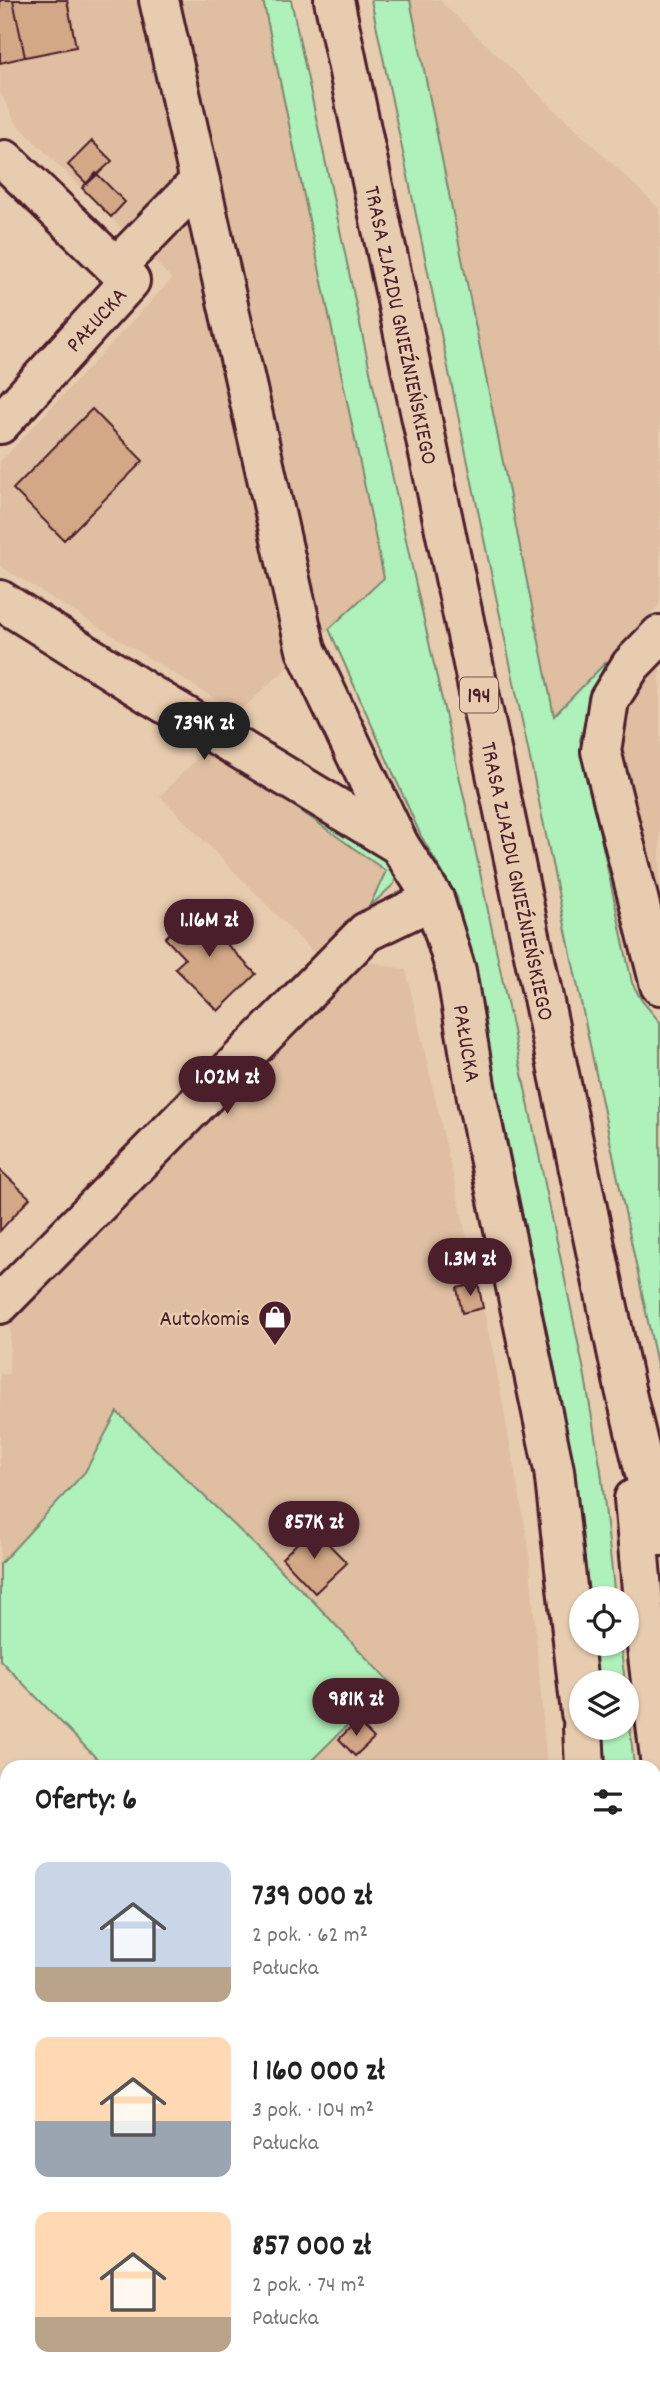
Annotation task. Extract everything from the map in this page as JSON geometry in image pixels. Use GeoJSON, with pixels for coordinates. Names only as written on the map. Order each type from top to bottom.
{"type":"FeatureCollection","features":[{"type":"Feature","properties":{"kind":"street"},"geometry":{"type":"LineString","coordinates":[[159,0],[306,650],[399,845]]}},
{"type":"Feature","properties":{"kind":"street","name":"TRASA ZJAZDU GNIEŹNIEŃSKIEGO"},"geometry":{"type":"LineString","coordinates":[[334,0],[625,1389],[660,1536]]}},
{"type":"Feature","properties":{"kind":"street","name":"PAŁUCKA"},"geometry":{"type":"LineString","coordinates":[[0,424],[130,281],[5,160]]}},
{"type":"Feature","properties":{"kind":"street"},"geometry":{"type":"LineString","coordinates":[[116,267],[200,181]]}},
{"type":"Feature","properties":{"kind":"street","name":"PAŁUCKA"},"geometry":{"type":"LineString","coordinates":[[0,600],[149,694],[399,845],[434,899],[456,971],[478,1104],[554,1469],[576,1670]]}},
{"type":"Feature","properties":{"kind":"street"},"geometry":{"type":"LineString","coordinates":[[660,635],[631,665],[609,700],[601,751],[660,985]]}},
{"type":"Feature","properties":{"kind":"street"},"geometry":{"type":"LineString","coordinates":[[0,1304],[366,932],[434,899]]}},
{"type":"Feature","properties":{"kind":"street","name":"TRASA ZJAZDU GNIEŹNIEŃSKIEGO"},"geometry":{"type":"LineString","coordinates":[[625,1389],[647,1647],[660,1758]]}},
{"type":"Feature","properties":{"kind":"street"},"geometry":{"type":"LineString","coordinates":[[584,1740],[585,1760]]}},
{"type":"Feature","properties":{"kind":"shaded area"},"geometry":{"type":"Polygon","coordinates":[[[0,0],[263,0],[384,578],[238,713],[0,566],[0,462],[172,279],[15,122],[0,92],[0,0]]]}},
{"type":"Feature","properties":{"kind":"shaded area"},"geometry":{"type":"Polygon","coordinates":[[[410,0],[439,0],[660,209],[660,604],[554,717],[410,0]]]}},
{"type":"Feature","properties":{"kind":"shaded area"},"geometry":{"type":"Polygon","coordinates":[[[660,667],[660,921],[622,757],[622,735],[625,712],[640,688],[660,667]]]}},
{"type":"Feature","properties":{"kind":"shaded area"},"geometry":{"type":"Polygon","coordinates":[[[209,746],[387,871],[369,907],[315,954],[160,796],[209,746]]]}},
{"type":"Feature","properties":{"kind":"shaded area"},"geometry":{"type":"Polygon","coordinates":[[[363,960],[406,970],[493,1352],[528,1542],[546,1760],[98,1760],[0,1660],[0,1374],[9,1374],[11,1313],[238,1090],[363,960]]]}},
{"type":"Feature","properties":{"kind":"green space"},"geometry":{"type":"Polygon","coordinates":[[[263,0],[291,0],[409,554],[468,815],[584,1371],[601,1471],[614,1586],[586,1586],[556,1376],[457,897],[421,836],[329,629],[384,578],[263,0]]]}},
{"type":"Feature","properties":{"kind":"green space"},"geometry":{"type":"Polygon","coordinates":[[[371,0],[410,0],[554,716],[607,661],[595,686],[580,740],[632,983],[642,1001],[660,1022],[660,1379],[371,0]]]}},
{"type":"Feature","properties":{"kind":"green space"},"geometry":{"type":"Polygon","coordinates":[[[0,613],[356,829],[385,857],[396,874],[394,884],[369,907],[386,871],[209,746],[0,624],[0,613]]]}},
{"type":"Feature","properties":{"kind":"green space"},"geometry":{"type":"Polygon","coordinates":[[[117,1412],[314,1602],[390,1683],[312,1760],[98,1760],[0,1660],[0,1564],[85,1472],[117,1412]]]}},
{"type":"Feature","properties":{"kind":"green space"},"geometry":{"type":"Polygon","coordinates":[[[594,1656],[622,1656],[623,1670],[595,1670],[594,1656]]]}},
{"type":"Feature","properties":{"kind":"green space"},"geometry":{"type":"Polygon","coordinates":[[[603,1740],[631,1740],[633,1760],[605,1760],[603,1740]]]}},
{"type":"Feature","properties":{"kind":"building"},"geometry":{"type":"Polygon","coordinates":[[[0,0],[13,0],[25,57],[0,63],[0,0]]]}},
{"type":"Feature","properties":{"kind":"building"},"geometry":{"type":"Polygon","coordinates":[[[13,0],[67,0],[76,47],[25,57],[13,0]]]}},
{"type":"Feature","properties":{"kind":"building"},"geometry":{"type":"Polygon","coordinates":[[[92,141],[112,161],[87,184],[68,165],[92,141]]]}},
{"type":"Feature","properties":{"kind":"building"},"geometry":{"type":"Polygon","coordinates":[[[96,173],[125,202],[111,217],[82,188],[96,173]]]}},
{"type":"Feature","properties":{"kind":"building"},"geometry":{"type":"Polygon","coordinates":[[[92,409],[143,461],[64,540],[13,489],[92,409]]]}},
{"type":"Feature","properties":{"kind":"building"},"geometry":{"type":"Polygon","coordinates":[[[198,905],[221,927],[215,932],[256,974],[218,1011],[175,968],[185,959],[165,938],[198,905]]]}},
{"type":"Feature","properties":{"kind":"building"},"geometry":{"type":"Polygon","coordinates":[[[0,1170],[30,1198],[0,1231],[0,1170]]]}},
{"type":"Feature","properties":{"kind":"building"},"geometry":{"type":"Polygon","coordinates":[[[478,1283],[483,1308],[462,1313],[457,1288],[478,1283]]]}},
{"type":"Feature","properties":{"kind":"building"},"geometry":{"type":"Polygon","coordinates":[[[313,1528],[347,1563],[315,1593],[282,1558],[313,1528]]]}},
{"type":"Feature","properties":{"kind":"building"},"geometry":{"type":"Polygon","coordinates":[[[357,1721],[374,1738],[355,1756],[339,1739],[357,1721]]]}},
{"type":"Feature","properties":{"kind":"place","name":"Autokomis"},"geometry":{"type":"Point","coordinates":[275,1347]}}]}
